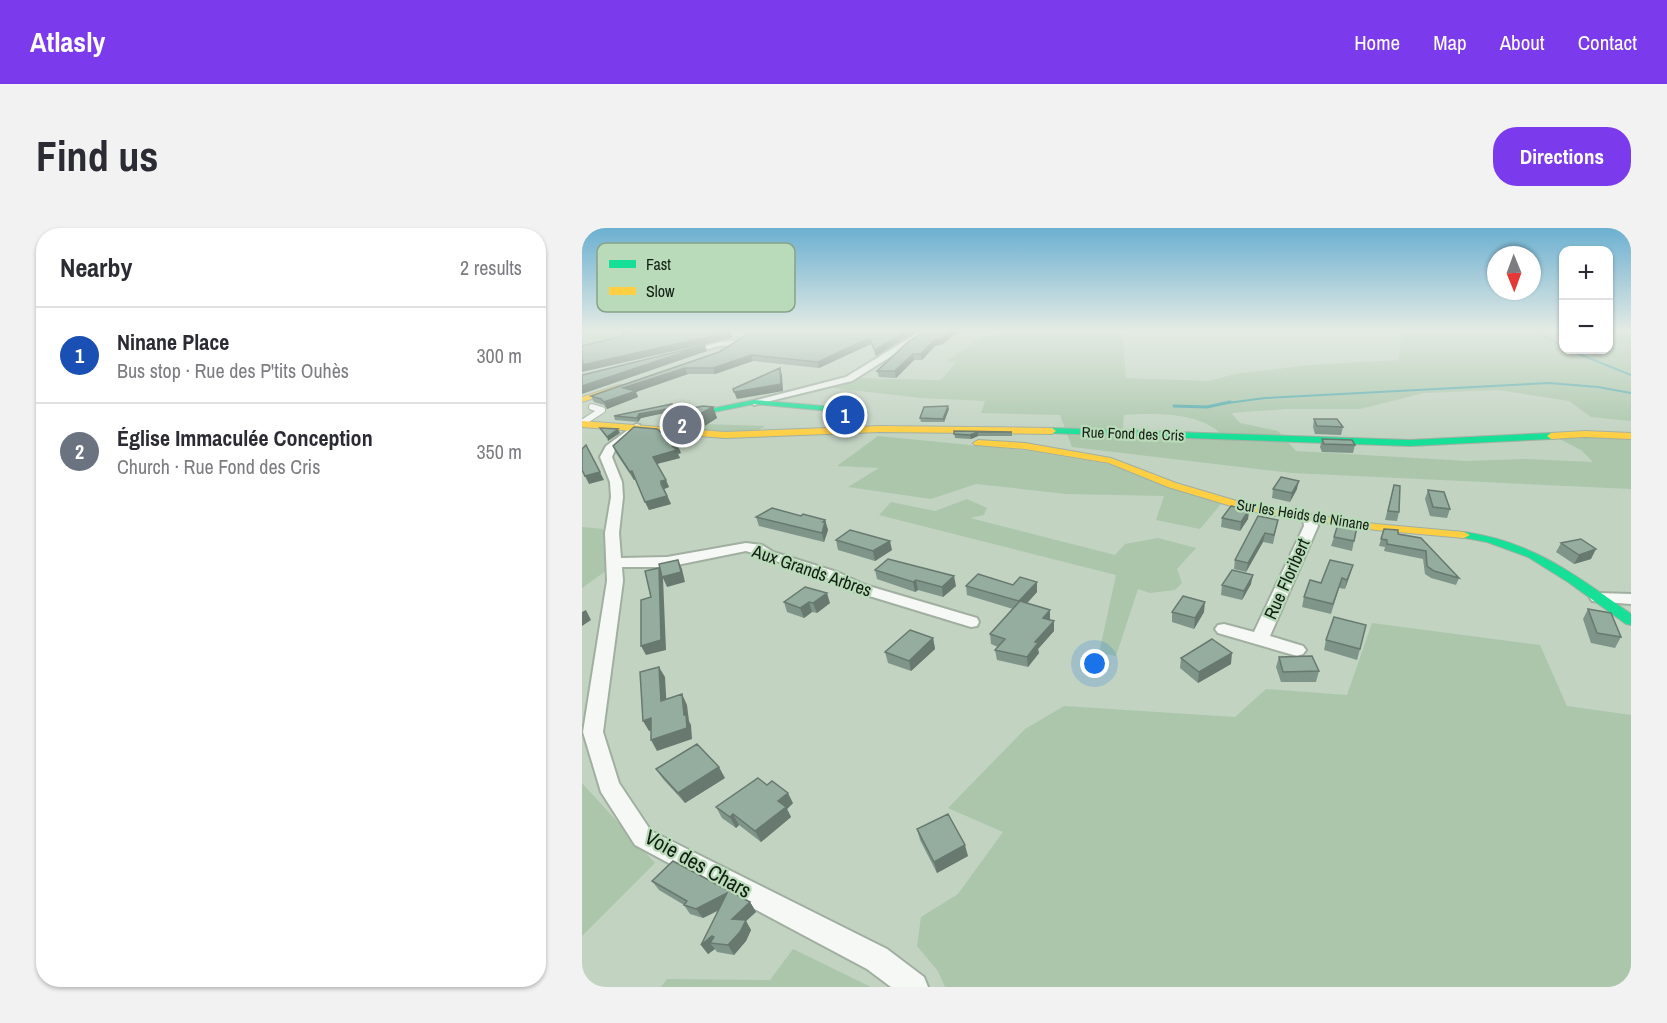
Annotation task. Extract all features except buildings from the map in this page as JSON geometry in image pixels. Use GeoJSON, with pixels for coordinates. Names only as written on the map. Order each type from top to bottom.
{"type":"FeatureCollection","features":[{"type":"Feature","properties":{"kind":"street"},"geometry":{"type":"LineString","coordinates":[[582,424],[636,427],[650,422],[778,399],[836,384],[869,366]]}},
{"type":"Feature","properties":{"kind":"street"},"geometry":{"type":"LineString","coordinates":[[587,404],[633,383]]}},
{"type":"Feature","properties":{"kind":"street"},"geometry":{"type":"LineString","coordinates":[[778,399],[832,409],[836,411],[835,423]]}},
{"type":"Feature","properties":{"kind":"street"},"geometry":{"type":"LineString","coordinates":[[835,423],[839,427],[852,431]]}},
{"type":"Feature","properties":{"kind":"street"},"geometry":{"type":"LineString","coordinates":[[809,433],[835,423]]}},
{"type":"Feature","properties":{"kind":"street","name":"Rue Fond des Cris"},"geometry":{"type":"LineString","coordinates":[[636,427],[696,435],[1021,429],[1410,443],[1585,434],[1631,436]]}},
{"type":"Feature","properties":{"kind":"street","name":"Voie des Chars"},"geometry":{"type":"LineString","coordinates":[[636,427],[610,448],[606,457],[616,482],[612,532],[615,581],[593,732],[609,786],[643,838],[877,959],[914,987]]}},
{"type":"Feature","properties":{"kind":"street","name":"Sur les Heids de Ninane"},"geometry":{"type":"LineString","coordinates":[[852,431],[1025,446],[1111,461],[1172,485],[1245,507],[1310,519],[1479,536],[1506,542],[1549,562],[1631,621]]}},
{"type":"Feature","properties":{"kind":"street","name":"Rue Floribert"},"geometry":{"type":"LineString","coordinates":[[1260,639],[1311,526],[1310,519]]}},
{"type":"Feature","properties":{"kind":"street","name":"Aux Grands Arbres"},"geometry":{"type":"LineString","coordinates":[[615,563],[667,562],[746,547],[757,548],[768,555],[843,578],[859,588],[972,622]]}},
{"type":"Feature","properties":{"kind":"street"},"geometry":{"type":"LineString","coordinates":[[1599,598],[1631,599]]}},
{"type":"Feature","properties":{"kind":"street","name":"Rue Floribert"},"geometry":{"type":"LineString","coordinates":[[1224,629],[1297,650]]}},
{"type":"Feature","properties":{"kind":"lane"},"geometry":{"type":"LineString","coordinates":[[582,424],[601,411],[587,404]]}},
{"type":"Feature","properties":{"kind":"green space"},"geometry":{"type":"Polygon","coordinates":[[[952,366],[1125,366],[1126,378],[1209,381],[1235,374],[1298,366],[1631,366],[1631,421],[1591,417],[1569,401],[1498,390],[1424,393],[1360,409],[1286,409],[1231,413],[1240,423],[1278,431],[1296,451],[1467,461],[1525,459],[1593,462],[1581,450],[1556,437],[1631,439],[1631,489],[1292,473],[1072,447],[1060,415],[981,413],[985,401],[921,398],[833,388],[855,378],[941,380],[952,366]],[[1124,415],[1123,429],[1220,433],[1200,421],[1175,415],[1124,415]]]}},
{"type":"Feature","properties":{"kind":"green space"},"geometry":{"type":"Polygon","coordinates":[[[708,424],[765,426],[756,432],[694,432],[708,424]]]}},
{"type":"Feature","properties":{"kind":"green space"},"geometry":{"type":"Polygon","coordinates":[[[878,436],[1031,451],[1114,465],[1221,504],[1200,529],[1156,520],[1164,496],[1067,494],[976,484],[931,499],[848,487],[879,468],[837,466],[878,436]]]}},
{"type":"Feature","properties":{"kind":"green space"},"geometry":{"type":"Polygon","coordinates":[[[967,499],[987,508],[984,515],[970,518],[1115,555],[1125,544],[1158,538],[1196,548],[1177,569],[1182,583],[1175,590],[1150,593],[1138,589],[1116,656],[1099,653],[1116,575],[879,515],[891,502],[935,511],[967,499]]]}},
{"type":"Feature","properties":{"kind":"green space"},"geometry":{"type":"Polygon","coordinates":[[[582,527],[603,529],[607,570],[582,588],[582,527]]]}},
{"type":"Feature","properties":{"kind":"green space"},"geometry":{"type":"Polygon","coordinates":[[[1372,623],[1540,645],[1567,706],[1631,715],[1631,987],[945,987],[938,971],[917,946],[921,917],[958,894],[1003,832],[948,808],[1025,729],[1064,706],[1235,717],[1266,689],[1347,695],[1372,623]]]}},
{"type":"Feature","properties":{"kind":"green space"},"geometry":{"type":"Polygon","coordinates":[[[582,783],[655,863],[582,936],[582,783]]]}},
{"type":"Feature","properties":{"kind":"green space"},"geometry":{"type":"Polygon","coordinates":[[[793,949],[871,987],[661,987],[667,979],[770,980],[793,949]]]}},
{"type":"Feature","properties":{"kind":"waterway"},"geometry":{"type":"LineString","coordinates":[[1610,366],[1631,375]]}},
{"type":"Feature","properties":{"kind":"waterway"},"geometry":{"type":"LineString","coordinates":[[1222,404],[1265,398],[1549,383],[1598,387],[1631,393]]}},
{"type":"Feature","properties":{"kind":"waterway"},"geometry":{"type":"LineString","coordinates":[[1222,404],[1230,402]]}},
{"type":"Feature","properties":{"kind":"waterway"},"geometry":{"type":"LineString","coordinates":[[1174,406],[1207,407],[1222,404]]}},
{"type":"Feature","properties":{"kind":"traffic: fast"},"geometry":{"type":"LineString","coordinates":[[684,415],[754,402],[832,409],[836,411],[835,423]]}},
{"type":"Feature","properties":{"kind":"traffic: fast"},"geometry":{"type":"LineString","coordinates":[[1052,431],[1410,443],[1551,436]]}},
{"type":"Feature","properties":{"kind":"traffic: fast"},"geometry":{"type":"LineString","coordinates":[[1464,535],[1511,545],[1532,555],[1573,579],[1631,621]]}},
{"type":"Feature","properties":{"kind":"traffic: slow"},"geometry":{"type":"LineString","coordinates":[[582,400],[620,387]]}},
{"type":"Feature","properties":{"kind":"traffic: slow"},"geometry":{"type":"LineString","coordinates":[[582,424],[725,435],[880,429],[1052,431]]}},
{"type":"Feature","properties":{"kind":"traffic: slow"},"geometry":{"type":"LineString","coordinates":[[1551,436],[1585,434],[1631,436]]}},
{"type":"Feature","properties":{"kind":"traffic: slow"},"geometry":{"type":"LineString","coordinates":[[978,443],[1025,446],[1111,461],[1172,485],[1245,507],[1276,513],[1376,527],[1464,535]]}},
{"type":"Feature","properties":{"kind":"place","name":"Ninane Place"},"geometry":{"type":"Point","coordinates":[845,415]}},
{"type":"Feature","properties":{"kind":"place","name":"Église Immaculée Conception"},"geometry":{"type":"Point","coordinates":[682,425]}}]}
